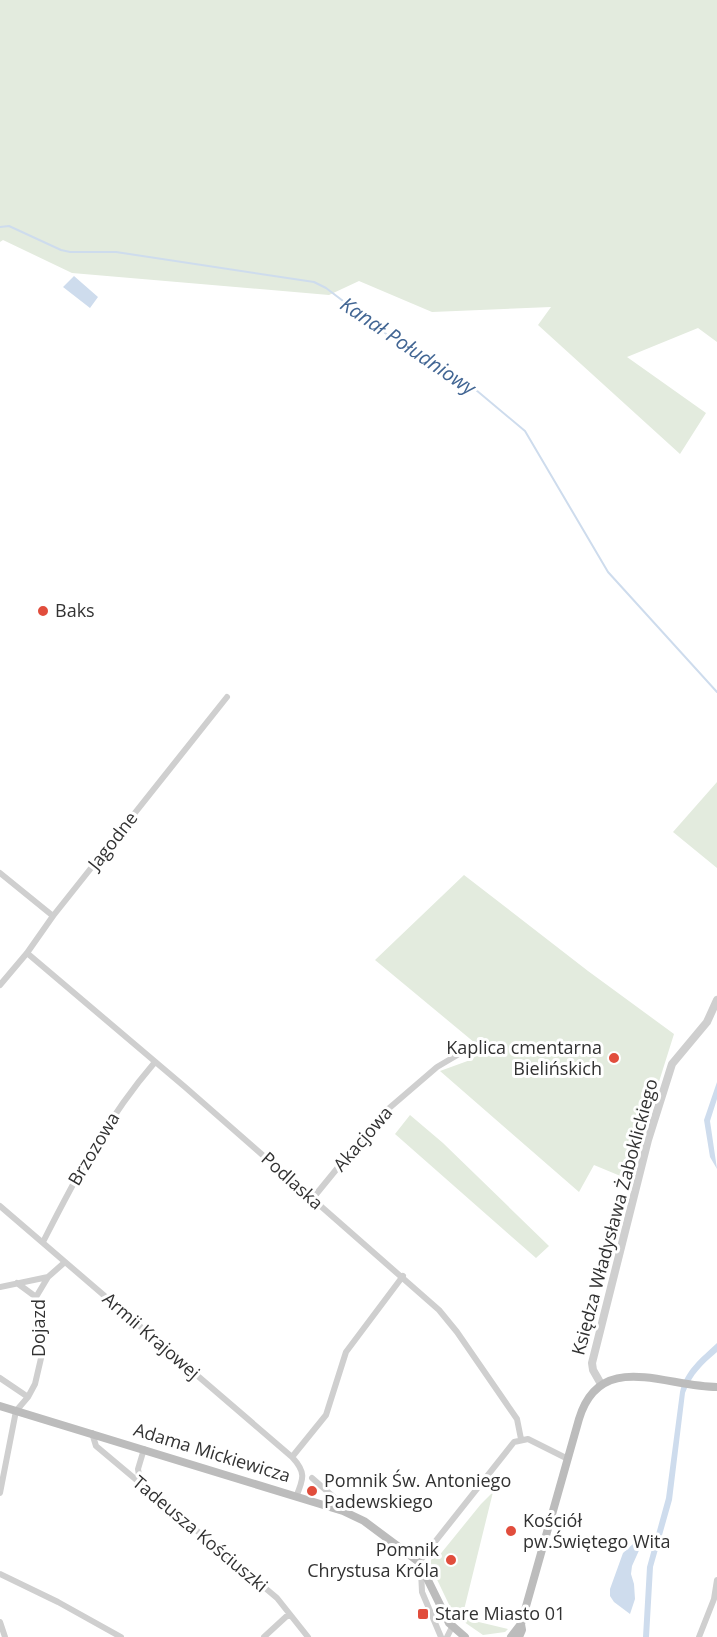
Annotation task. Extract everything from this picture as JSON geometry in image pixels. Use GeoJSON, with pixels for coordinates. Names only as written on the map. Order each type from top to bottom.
{"type":"FeatureCollection","features":[{"type":"Feature","properties":{"kind":"main road"},"geometry":{"type":"LineString","coordinates":[[511,1637],[521,1624],[582,1408],[591,1394],[601,1384],[629,1376],[717,1387]]}},
{"type":"Feature","properties":{"kind":"main road","name":"Adama Mickiewicza"},"geometry":{"type":"LineString","coordinates":[[0,1406],[343,1511],[364,1521],[420,1564],[452,1627],[465,1637]]}},
{"type":"Feature","properties":{"kind":"main road"},"geometry":{"type":"LineString","coordinates":[[519,1637],[522,1630],[521,1624]]}},
{"type":"Feature","properties":{"kind":"street","name":"Jagodne"},"geometry":{"type":"LineString","coordinates":[[0,985],[27,953],[52,916],[227,697]]}},
{"type":"Feature","properties":{"kind":"street"},"geometry":{"type":"LineString","coordinates":[[0,873],[52,916]]}},
{"type":"Feature","properties":{"kind":"street","name":"Podlaska"},"geometry":{"type":"LineString","coordinates":[[27,953],[313,1198],[439,1310],[457,1332],[517,1419],[520,1424],[521,1439]]}},
{"type":"Feature","properties":{"kind":"street","name":"Księdza Władysława Żaboklickiego"},"geometry":{"type":"LineString","coordinates":[[601,1384],[593,1370],[592,1363],[648,1140],[672,1064],[707,1022],[717,1000]]}},
{"type":"Feature","properties":{"kind":"street","name":"Akacjowa"},"geometry":{"type":"LineString","coordinates":[[313,1198],[380,1116],[437,1067],[476,1044]]}},
{"type":"Feature","properties":{"kind":"street","name":"Brzozowa"},"geometry":{"type":"LineString","coordinates":[[43,1242],[99,1136],[129,1092],[155,1062]]}},
{"type":"Feature","properties":{"kind":"street","name":"Armii Krajowej"},"geometry":{"type":"LineString","coordinates":[[0,1206],[292,1457],[301,1467],[303,1477],[296,1497]]}},
{"type":"Feature","properties":{"kind":"street","name":"Dojazd"},"geometry":{"type":"LineString","coordinates":[[16,1411],[28,1397],[34,1384],[42,1354],[36,1297],[48,1277],[65,1262]]}},
{"type":"Feature","properties":{"kind":"street"},"geometry":{"type":"LineString","coordinates":[[292,1457],[326,1415],[346,1352],[403,1276]]}},
{"type":"Feature","properties":{"kind":"street","name":"Dojazd"},"geometry":{"type":"LineString","coordinates":[[0,1287],[48,1277]]}},
{"type":"Feature","properties":{"kind":"street"},"geometry":{"type":"LineString","coordinates":[[17,1283],[36,1297]]}},
{"type":"Feature","properties":{"kind":"street"},"geometry":{"type":"LineString","coordinates":[[0,1378],[28,1397]]}},
{"type":"Feature","properties":{"kind":"street"},"geometry":{"type":"LineString","coordinates":[[0,1493],[16,1411]]}},
{"type":"Feature","properties":{"kind":"street","name":"Tadeusza Kościuszki"},"geometry":{"type":"LineString","coordinates":[[92,1433],[96,1446],[278,1598],[308,1637]]}},
{"type":"Feature","properties":{"kind":"street"},"geometry":{"type":"LineString","coordinates":[[441,1637],[422,1592],[420,1564],[514,1442],[521,1439],[532,1441],[568,1459]]}},
{"type":"Feature","properties":{"kind":"street"},"geometry":{"type":"LineString","coordinates":[[140,1483],[138,1469],[144,1449]]}},
{"type":"Feature","properties":{"kind":"street"},"geometry":{"type":"LineString","coordinates":[[312,1478],[336,1499],[343,1511]]}},
{"type":"Feature","properties":{"kind":"street"},"geometry":{"type":"LineString","coordinates":[[0,1574],[58,1602],[121,1637]]}},
{"type":"Feature","properties":{"kind":"street"},"geometry":{"type":"LineString","coordinates":[[699,1637],[714,1599],[717,1580]]}},
{"type":"Feature","properties":{"kind":"street"},"geometry":{"type":"LineString","coordinates":[[264,1637],[289,1614]]}},
{"type":"Feature","properties":{"kind":"street"},"geometry":{"type":"LineString","coordinates":[[0,1622],[4,1637]]}},
{"type":"Feature","properties":{"kind":"street"},"geometry":{"type":"LineString","coordinates":[[447,1637],[452,1627]]}},
{"type":"Feature","properties":{"kind":"shaded area"},"geometry":{"type":"Polygon","coordinates":[[[0,0],[717,0],[717,342],[698,328],[627,357],[706,413],[680,454],[538,325],[551,307],[432,312],[359,281],[329,295],[72,273],[3,240],[0,242],[0,0]]]}},
{"type":"Feature","properties":{"kind":"shaded area"},"geometry":{"type":"Polygon","coordinates":[[[717,782],[717,868],[673,832],[717,782]]]}},
{"type":"Feature","properties":{"kind":"shaded area"},"geometry":{"type":"Polygon","coordinates":[[[464,875],[674,1034],[630,1180],[594,1165],[579,1192],[440,1071],[473,1059],[481,1048],[375,960],[464,875]]]}},
{"type":"Feature","properties":{"kind":"shaded area"},"geometry":{"type":"Polygon","coordinates":[[[410,1115],[443,1143],[549,1246],[536,1258],[395,1134],[410,1115]]]}},
{"type":"Feature","properties":{"kind":"shaded area"},"geometry":{"type":"Polygon","coordinates":[[[493,1492],[462,1618],[508,1629],[505,1632],[483,1635],[454,1615],[431,1567],[431,1560],[434,1556],[438,1557],[493,1492]]]}},
{"type":"Feature","properties":{"kind":"water"},"geometry":{"type":"Polygon","coordinates":[[[74,276],[98,297],[90,308],[63,287],[74,276]]]}},
{"type":"Feature","properties":{"kind":"water"},"geometry":{"type":"Polygon","coordinates":[[[717,1082],[717,1099],[710,1121],[717,1169],[710,1157],[704,1120],[717,1082]]]}},
{"type":"Feature","properties":{"kind":"water"},"geometry":{"type":"Polygon","coordinates":[[[717,1343],[717,1352],[698,1370],[685,1393],[672,1500],[653,1567],[649,1637],[643,1637],[647,1567],[666,1498],[682,1384],[700,1359],[717,1343]]]}},
{"type":"Feature","properties":{"kind":"water"},"geometry":{"type":"Polygon","coordinates":[[[634,1543],[640,1543],[641,1546],[632,1566],[635,1599],[630,1614],[614,1602],[610,1596],[610,1589],[623,1553],[634,1543]]]}},
{"type":"Feature","properties":{"kind":"waterway","name":"Kanał Południowy"},"geometry":{"type":"LineString","coordinates":[[0,227],[9,226],[70,252],[116,252],[314,282],[326,288],[393,339],[451,369],[525,431],[608,572],[717,692]]}},
{"type":"Feature","properties":{"kind":"place","name":"Baks"},"geometry":{"type":"Point","coordinates":[43,611]}},
{"type":"Feature","properties":{"kind":"place","name":"Kaplica cmentarna Bielińskich"},"geometry":{"type":"Point","coordinates":[614,1058]}},
{"type":"Feature","properties":{"kind":"place","name":"Pomnik Św. Antoniego Padewskiego"},"geometry":{"type":"Point","coordinates":[312,1491]}},
{"type":"Feature","properties":{"kind":"place","name":"Kościół pw.Świętego Wita"},"geometry":{"type":"Point","coordinates":[511,1531]}},
{"type":"Feature","properties":{"kind":"place","name":"Pomnik Chrystusa Króla"},"geometry":{"type":"Point","coordinates":[451,1560]}},
{"type":"Feature","properties":{"kind":"place","name":"Stare Miasto 01"},"geometry":{"type":"Point","coordinates":[423,1614]}}]}
